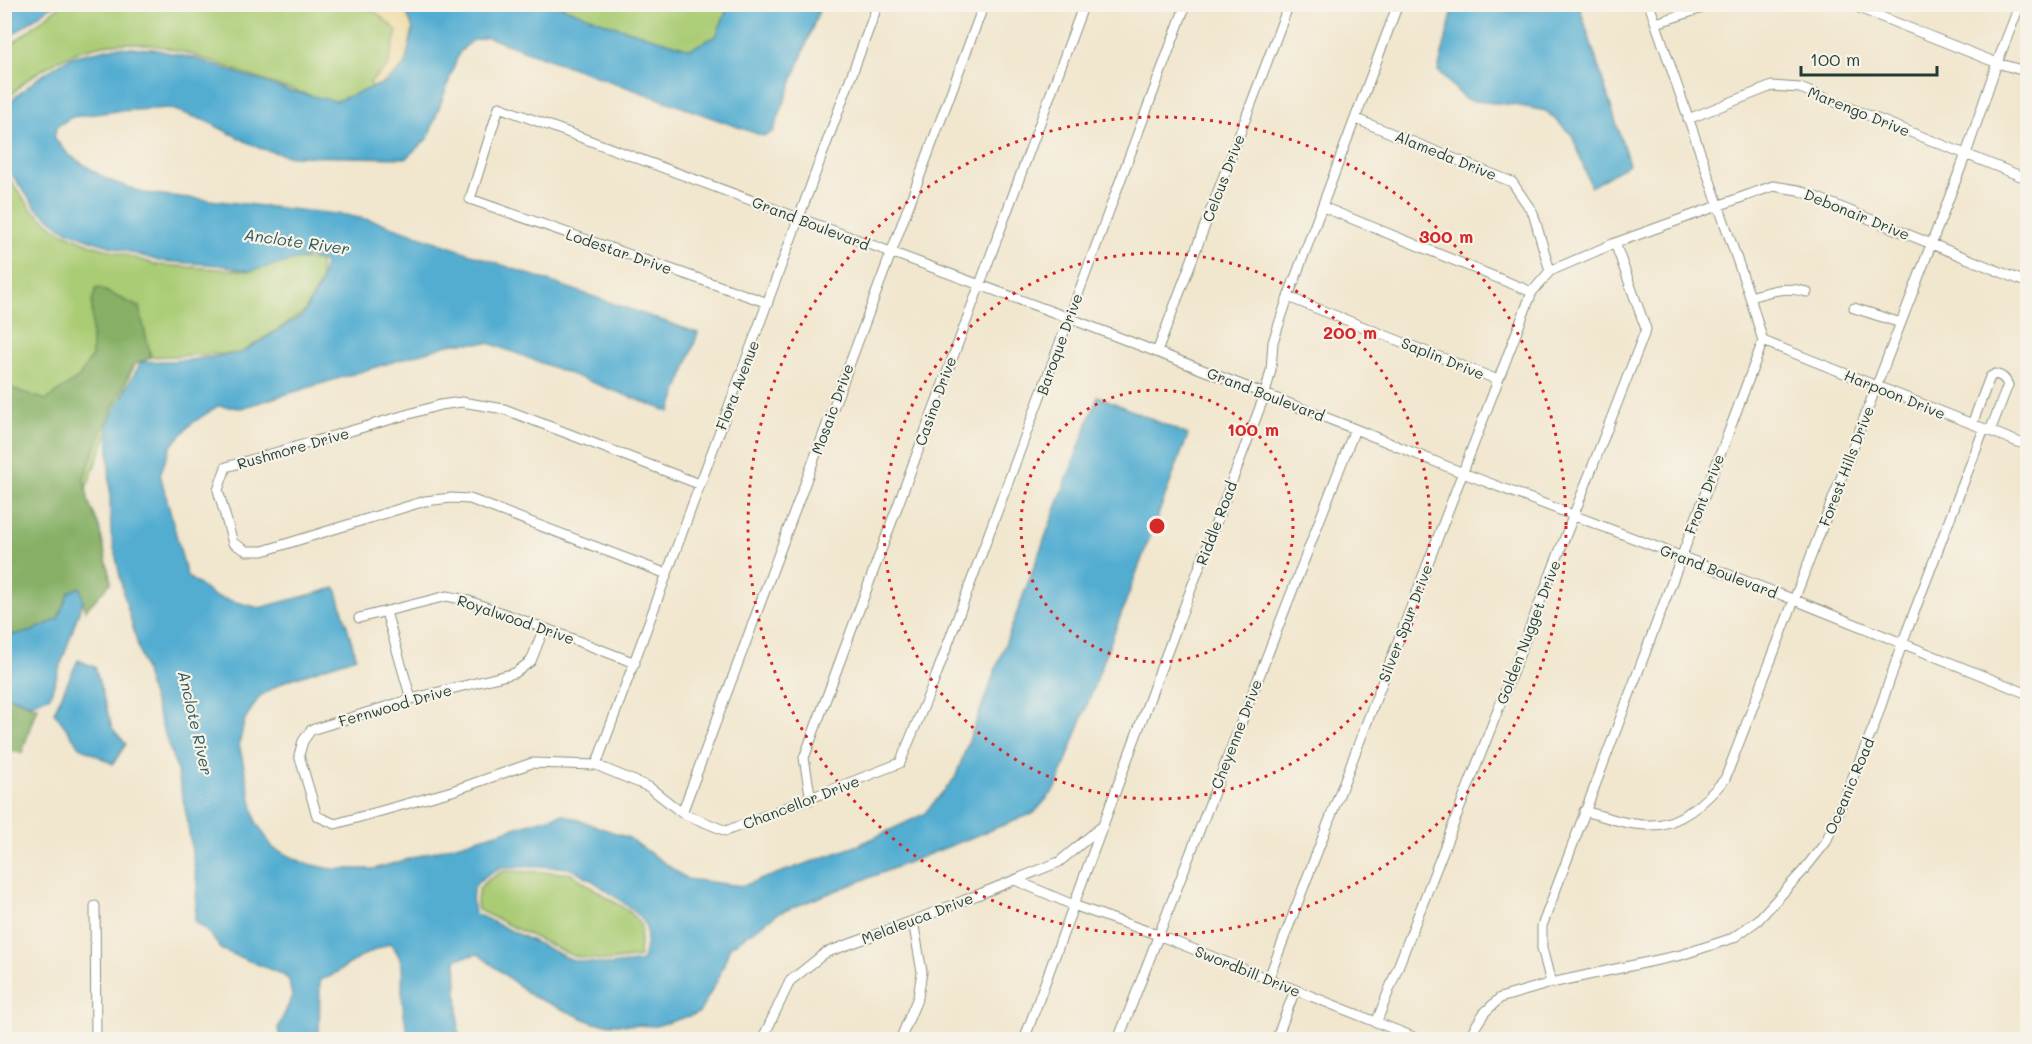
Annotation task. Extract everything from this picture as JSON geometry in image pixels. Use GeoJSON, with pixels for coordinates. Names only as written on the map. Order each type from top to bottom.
{"type":"FeatureCollection","features":[{"type":"Feature","properties":{"kind":"street","name":"Flora Avenue"},"geometry":{"type":"LineString","coordinates":[[596,765],[878,4]]}},
{"type":"Feature","properties":{"kind":"street","name":"Mosaic Drive"},"geometry":{"type":"LineString","coordinates":[[682,813],[984,4]]}},
{"type":"Feature","properties":{"kind":"street","name":"Casino Drive"},"geometry":{"type":"LineString","coordinates":[[811,800],[804,758],[1084,4]]}},
{"type":"Feature","properties":{"kind":"street","name":"Baroque Drive"},"geometry":{"type":"LineString","coordinates":[[933,684],[1186,4]]}},
{"type":"Feature","properties":{"kind":"street","name":"Celcus Drive"},"geometry":{"type":"LineString","coordinates":[[1157,352],[1288,4]]}},
{"type":"Feature","properties":{"kind":"street","name":"Riddle Road"},"geometry":{"type":"LineString","coordinates":[[1024,1040],[1265,394],[1271,370],[1274,342],[1288,297],[1398,4]]}},
{"type":"Feature","properties":{"kind":"street"},"geometry":{"type":"LineString","coordinates":[[1649,4],[1763,341]]}},
{"type":"Feature","properties":{"kind":"street"},"geometry":{"type":"LineString","coordinates":[[1656,23],[1715,4]]}},
{"type":"Feature","properties":{"kind":"street"},"geometry":{"type":"LineString","coordinates":[[1848,4],[1997,63],[2028,72]]}},
{"type":"Feature","properties":{"kind":"street","name":"Forest Hills Drive"},"geometry":{"type":"LineString","coordinates":[[1584,811],[1649,826],[1675,820],[1705,801],[1725,779],[1966,154],[2020,4]]}},
{"type":"Feature","properties":{"kind":"street","name":"Marengo Drive"},"geometry":{"type":"LineString","coordinates":[[1688,119],[1772,86],[1800,88],[2028,179]]}},
{"type":"Feature","properties":{"kind":"street","name":"Grand Boulevard"},"geometry":{"type":"LineString","coordinates":[[470,199],[499,107],[1069,318],[1573,516],[1795,600],[2028,694]]}},
{"type":"Feature","properties":{"kind":"street","name":"Alameda Drive"},"geometry":{"type":"LineString","coordinates":[[1356,119],[1512,182],[1533,213],[1550,271]]}},
{"type":"Feature","properties":{"kind":"street","name":"Debonair Drive"},"geometry":{"type":"LineString","coordinates":[[1550,271],[1615,243],[1773,186],[1798,190],[2028,284]]}},
{"type":"Feature","properties":{"kind":"street","name":"Lodestar Drive"},"geometry":{"type":"LineString","coordinates":[[470,199],[768,303]]}},
{"type":"Feature","properties":{"kind":"street"},"geometry":{"type":"LineString","coordinates":[[1323,207],[1532,292]]}},
{"type":"Feature","properties":{"kind":"street","name":"Golden Nugget Drive"},"geometry":{"type":"LineString","coordinates":[[1377,1021],[1646,329],[1615,243]]}},
{"type":"Feature","properties":{"kind":"street","name":"Silver Spur Drive"},"geometry":{"type":"LineString","coordinates":[[1268,980],[1532,292],[1550,271]]}},
{"type":"Feature","properties":{"kind":"street"},"geometry":{"type":"LineString","coordinates":[[1750,297],[1778,288],[1807,292]]}},
{"type":"Feature","properties":{"kind":"street","name":"Saplin Drive"},"geometry":{"type":"LineString","coordinates":[[1288,297],[1498,380]]}},
{"type":"Feature","properties":{"kind":"street"},"geometry":{"type":"LineString","coordinates":[[1854,308],[1901,323]]}},
{"type":"Feature","properties":{"kind":"street","name":"Harpoon Drive"},"geometry":{"type":"LineString","coordinates":[[1763,341],[2028,446]]}},
{"type":"Feature","properties":{"kind":"street","name":"Front Drive"},"geometry":{"type":"LineString","coordinates":[[1551,982],[1542,948],[1542,926],[1763,341]]}},
{"type":"Feature","properties":{"kind":"street","name":"Oceanic Road"},"geometry":{"type":"LineString","coordinates":[[1551,982],[1681,956],[1733,938],[1758,920],[1826,842],[1874,726],[1902,645],[1987,430],[2008,385],[2002,376],[1995,374],[1990,377],[1972,424]]}},
{"type":"Feature","properties":{"kind":"street","name":"Rushmore Drive"},"geometry":{"type":"LineString","coordinates":[[667,574],[470,499],[451,498],[425,501],[263,551],[247,551],[233,543],[218,490],[226,467],[440,405],[462,402],[504,409],[699,484]]}},
{"type":"Feature","properties":{"kind":"street","name":"Cheyenne Drive"},"geometry":{"type":"LineString","coordinates":[[1118,1040],[1355,429]]}},
{"type":"Feature","properties":{"kind":"street","name":"Royalwood Drive"},"geometry":{"type":"LineString","coordinates":[[360,618],[447,596],[466,600],[544,627],[635,663]]}},
{"type":"Feature","properties":{"kind":"street"},"geometry":{"type":"LineString","coordinates":[[386,612],[411,699]]}},
{"type":"Feature","properties":{"kind":"street","name":"Fernwood Drive"},"geometry":{"type":"LineString","coordinates":[[317,816],[299,755],[303,741],[311,730],[411,699],[515,673],[531,661],[544,627]]}},
{"type":"Feature","properties":{"kind":"street","name":"Chancellor Drive"},"geometry":{"type":"LineString","coordinates":[[317,816],[335,824],[452,791],[532,763],[596,765],[649,787],[682,813],[726,831],[811,800],[900,763],[933,684]]}},
{"type":"Feature","properties":{"kind":"street","name":"Melaleuca Drive"},"geometry":{"type":"LineString","coordinates":[[762,1040],[790,981],[825,953],[913,921],[1059,862],[1102,827]]}},
{"type":"Feature","properties":{"kind":"street","name":"Swordbill Drive"},"geometry":{"type":"LineString","coordinates":[[1015,880],[1073,905],[1158,935],[1421,1040]]}},
{"type":"Feature","properties":{"kind":"street"},"geometry":{"type":"LineString","coordinates":[[95,906],[96,1040]]}},
{"type":"Feature","properties":{"kind":"street"},"geometry":{"type":"LineString","coordinates":[[900,1040],[918,997],[922,972],[913,921]]}},
{"type":"Feature","properties":{"kind":"street"},"geometry":{"type":"LineString","coordinates":[[1467,1040],[1484,1013],[1500,998],[1551,982]]}},
{"type":"Feature","properties":{"kind":"street"},"geometry":{"type":"LineString","coordinates":[[1276,1040],[1295,990]]}},
{"type":"Feature","properties":{"kind":"green space"},"geometry":{"type":"Polygon","coordinates":[[[61,5],[359,5],[377,13],[397,31],[388,66],[370,82],[372,88],[337,101],[313,97],[173,49],[143,44],[113,44],[82,50],[50,65],[18,88],[5,107],[5,46],[9,46],[61,5]]]}},
{"type":"Feature","properties":{"kind":"green space"},"geometry":{"type":"Polygon","coordinates":[[[539,5],[729,5],[716,36],[690,49],[539,5]]]}},
{"type":"Feature","properties":{"kind":"green space"},"geometry":{"type":"Polygon","coordinates":[[[4,172],[32,210],[61,232],[92,245],[158,265],[250,271],[294,259],[320,261],[321,281],[304,312],[241,353],[151,357],[145,337],[30,632],[5,636],[4,172]]]}},
{"type":"Feature","properties":{"kind":"green space"},"geometry":{"type":"Polygon","coordinates":[[[97,287],[139,307],[151,357],[132,366],[84,478],[89,503],[99,526],[111,582],[85,611],[80,587],[69,592],[58,619],[30,632],[5,636],[5,386],[46,400],[79,377],[92,356],[92,301],[97,287]]]}},
{"type":"Feature","properties":{"kind":"green space"},"geometry":{"type":"Polygon","coordinates":[[[4,695],[37,707],[22,753],[5,750],[4,695]]]}},
{"type":"Feature","properties":{"kind":"green space"},"geometry":{"type":"Polygon","coordinates":[[[504,871],[570,873],[630,912],[641,926],[639,957],[609,961],[573,956],[478,910],[478,895],[482,885],[504,871]]]}},
{"type":"Feature","properties":{"kind":"sand"},"geometry":{"type":"Polygon","coordinates":[[[360,5],[396,5],[406,11],[413,29],[405,65],[384,83],[372,88],[370,82],[388,66],[397,31],[377,13],[360,5]]]}},
{"type":"Feature","properties":{"kind":"water"},"geometry":{"type":"Polygon","coordinates":[[[5,4],[53,5],[12,35],[5,36],[5,4]]]}},
{"type":"Feature","properties":{"kind":"water","name":"Anclote River"},"geometry":{"type":"Polygon","coordinates":[[[396,5],[557,5],[611,25],[690,49],[716,36],[729,5],[821,5],[773,132],[763,136],[487,37],[471,41],[459,53],[428,138],[406,158],[288,156],[259,148],[206,121],[169,108],[117,111],[72,117],[57,126],[54,138],[69,155],[106,179],[144,193],[345,215],[379,222],[698,333],[670,412],[489,343],[455,343],[241,408],[218,406],[191,424],[171,446],[160,474],[187,576],[214,596],[259,608],[336,588],[356,657],[285,681],[260,696],[245,719],[239,744],[256,822],[273,848],[304,863],[331,869],[374,869],[562,814],[629,838],[687,879],[742,886],[859,845],[924,814],[955,778],[1098,396],[1188,435],[1056,788],[1034,813],[779,913],[730,947],[719,977],[699,1013],[656,1026],[594,1023],[532,996],[478,954],[456,959],[459,1039],[409,1039],[402,997],[402,966],[400,958],[390,943],[320,980],[319,1039],[280,1039],[278,1028],[292,997],[289,980],[283,975],[222,950],[206,930],[195,922],[197,883],[177,770],[150,690],[123,591],[111,533],[108,423],[141,362],[189,360],[241,353],[302,316],[320,286],[325,263],[309,257],[250,271],[219,265],[159,261],[93,241],[64,229],[36,208],[4,163],[5,119],[13,99],[39,77],[71,57],[116,47],[153,49],[197,59],[289,91],[336,101],[384,83],[405,65],[413,29],[406,11],[396,5]],[[502,867],[481,879],[477,884],[472,895],[474,913],[572,960],[610,965],[643,961],[647,937],[645,924],[641,918],[587,878],[565,868],[502,867]]]}},
{"type":"Feature","properties":{"kind":"water"},"geometry":{"type":"Polygon","coordinates":[[[1454,5],[1579,5],[1629,164],[1591,187],[1572,135],[1546,111],[1466,100],[1438,71],[1454,5]]]}},
{"type":"Feature","properties":{"kind":"water"},"geometry":{"type":"Polygon","coordinates":[[[80,587],[83,600],[50,696],[31,704],[5,695],[5,636],[30,632],[58,619],[69,592],[80,587]]]}},
{"type":"Feature","properties":{"kind":"water"},"geometry":{"type":"Polygon","coordinates":[[[78,660],[95,667],[112,728],[126,744],[113,764],[80,747],[54,712],[78,660]]]}}]}
